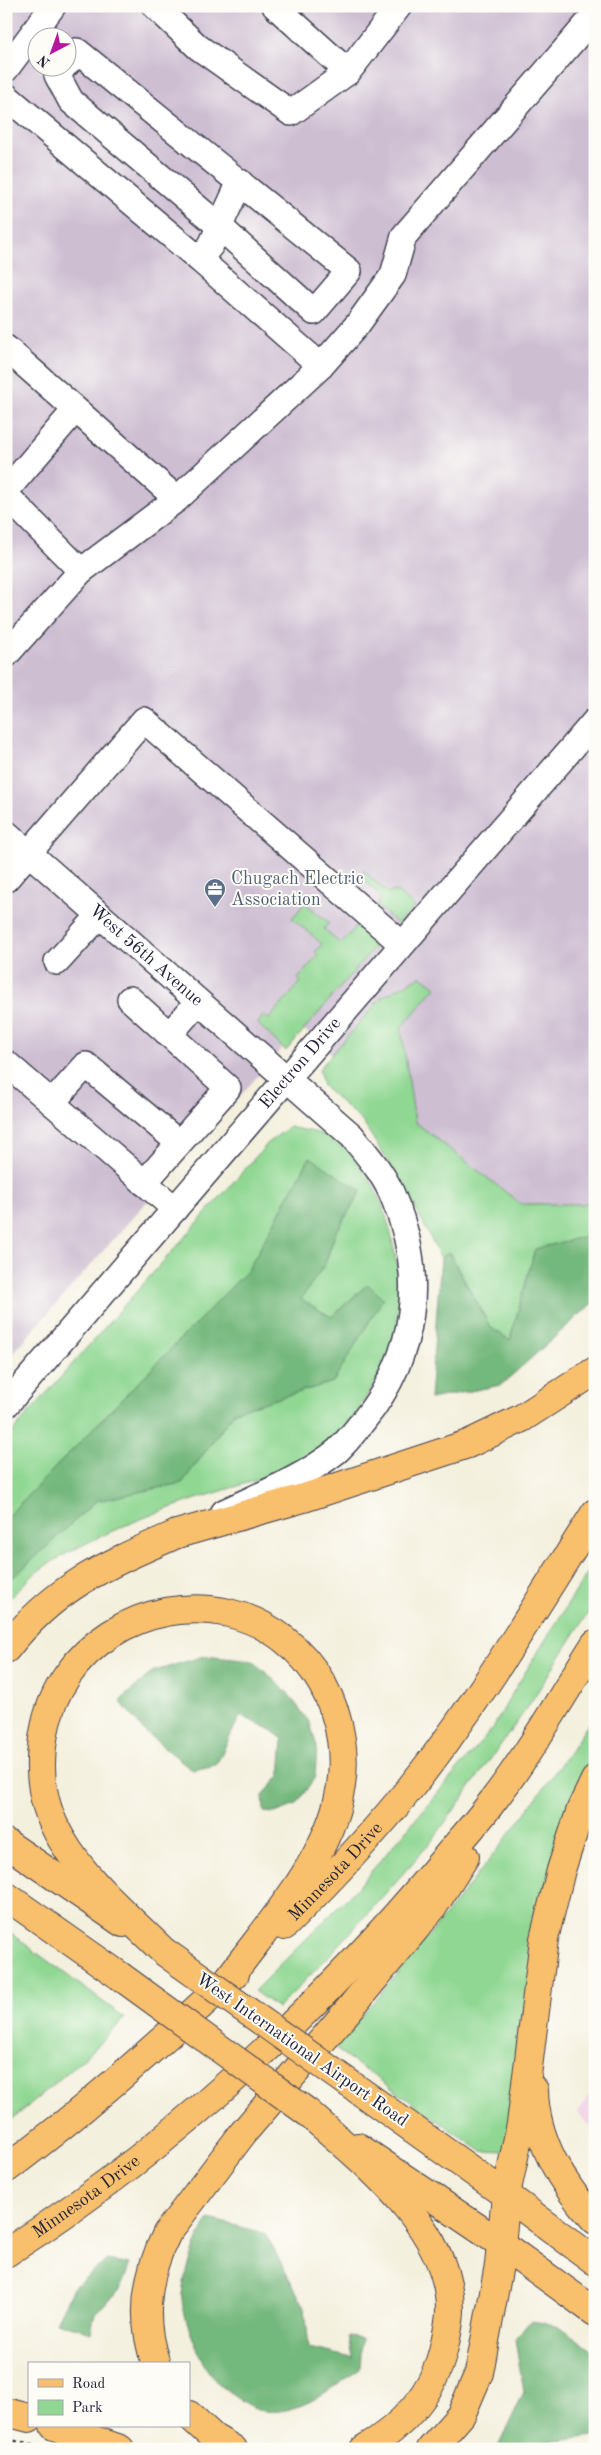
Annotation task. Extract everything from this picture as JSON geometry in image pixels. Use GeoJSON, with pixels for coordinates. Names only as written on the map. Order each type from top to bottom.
{"type":"FeatureCollection","features":[{"type":"Feature","properties":{"kind":"main road"},"geometry":{"type":"LineString","coordinates":[[6,1649],[34,1616],[74,1584],[110,1563],[177,1534],[384,1473],[468,1444],[522,1418],[595,1371]]}},
{"type":"Feature","properties":{"kind":"main road","name":"Minnesota Drive"},"geometry":{"type":"LineString","coordinates":[[6,2169],[86,2109],[164,2040],[318,1892],[411,1787],[498,1664],[595,1513]]}},
{"type":"Feature","properties":{"kind":"main road"},"geometry":{"type":"LineString","coordinates":[[163,1951],[85,1873],[62,1840],[47,1809],[41,1777],[41,1749],[46,1720],[56,1693],[72,1668],[91,1647],[116,1629],[149,1616],[175,1610],[205,1610],[230,1613],[258,1624],[281,1638],[302,1656],[318,1677],[331,1698],[338,1720],[343,1742],[343,1774],[338,1802],[328,1833],[314,1860],[227,1981]]}},
{"type":"Feature","properties":{"kind":"main road","name":"Minnesota Drive"},"geometry":{"type":"LineString","coordinates":[[6,2252],[47,2226],[142,2156],[218,2093],[342,1976],[392,1921],[492,1802],[595,1644]]}},
{"type":"Feature","properties":{"kind":"main road"},"geometry":{"type":"LineString","coordinates":[[431,2449],[461,2414],[479,2372],[499,2265],[506,2194],[521,2124],[544,1939],[557,1888],[582,1809],[595,1780]]}},
{"type":"Feature","properties":{"kind":"main road"},"geometry":{"type":"LineString","coordinates":[[155,2362],[149,2339],[146,2313],[148,2286],[159,2248],[167,2233],[243,2133],[351,2007],[432,1908],[467,1854],[492,1802]]}},
{"type":"Feature","properties":{"kind":"main road","name":"West International Airport Road"},"geometry":{"type":"LineString","coordinates":[[6,1843],[163,1951],[506,2194],[595,2260]]}},
{"type":"Feature","properties":{"kind":"main road"},"geometry":{"type":"LineString","coordinates":[[6,1896],[307,2112],[500,2243],[595,2312]]}},
{"type":"Feature","properties":{"kind":"main road"},"geometry":{"type":"LineString","coordinates":[[532,2035],[534,2099],[548,2152],[571,2190],[595,2220]]}},
{"type":"Feature","properties":{"kind":"main road"},"geometry":{"type":"LineString","coordinates":[[307,2112],[385,2182],[412,2212],[432,2246],[444,2274],[450,2309],[441,2361],[431,2384],[399,2425],[364,2449]]}},
{"type":"Feature","properties":{"kind":"main road"},"geometry":{"type":"LineString","coordinates":[[6,2412],[28,2418]]}},
{"type":"Feature","properties":{"kind":"main road"},"geometry":{"type":"LineString","coordinates":[[190,2416],[214,2438],[233,2449]]}},
{"type":"Feature","properties":{"kind":"main road"},"geometry":{"type":"LineString","coordinates":[[60,2428],[120,2449]]}},
{"type":"Feature","properties":{"kind":"street"},"geometry":{"type":"LineString","coordinates":[[6,69],[53,6]]}},
{"type":"Feature","properties":{"kind":"street"},"geometry":{"type":"LineString","coordinates":[[154,6],[198,47],[290,113],[348,72],[399,6]]}},
{"type":"Feature","properties":{"kind":"street"},"geometry":{"type":"LineString","coordinates":[[275,6],[348,72]]}},
{"type":"Feature","properties":{"kind":"street"},"geometry":{"type":"LineString","coordinates":[[6,655],[81,571],[177,499],[321,366],[357,325],[392,276],[404,236],[595,15]]}},
{"type":"Feature","properties":{"kind":"street"},"geometry":{"type":"LineString","coordinates":[[59,78],[71,101],[219,226],[314,312],[349,271],[78,52]]}},
{"type":"Feature","properties":{"kind":"street"},"geometry":{"type":"LineString","coordinates":[[6,96],[199,259],[321,366]]}},
{"type":"Feature","properties":{"kind":"street"},"geometry":{"type":"LineString","coordinates":[[199,259],[211,245],[240,182]]}},
{"type":"Feature","properties":{"kind":"street"},"geometry":{"type":"LineString","coordinates":[[6,348],[177,499]]}},
{"type":"Feature","properties":{"kind":"street"},"geometry":{"type":"LineString","coordinates":[[75,410],[6,493],[81,571]]}},
{"type":"Feature","properties":{"kind":"street"},"geometry":{"type":"LineString","coordinates":[[6,879],[144,720],[402,944]]}},
{"type":"Feature","properties":{"kind":"street","name":"Electron Drive"},"geometry":{"type":"LineString","coordinates":[[6,1405],[595,721]]}},
{"type":"Feature","properties":{"kind":"street","name":"West 56th Avenue"},"geometry":{"type":"LineString","coordinates":[[6,833],[352,1136],[378,1169],[394,1198],[412,1255],[412,1319],[394,1375],[378,1403],[338,1450],[297,1478],[177,1534]]}},
{"type":"Feature","properties":{"kind":"street"},"geometry":{"type":"LineString","coordinates":[[57,962],[100,915]]}},
{"type":"Feature","properties":{"kind":"street"},"geometry":{"type":"LineString","coordinates":[[130,999],[228,1088],[144,1183]]}},
{"type":"Feature","properties":{"kind":"street"},"geometry":{"type":"LineString","coordinates":[[169,1036],[198,1002]]}},
{"type":"Feature","properties":{"kind":"street"},"geometry":{"type":"LineString","coordinates":[[6,1063],[175,1209]]}},
{"type":"Feature","properties":{"kind":"street"},"geometry":{"type":"LineString","coordinates":[[52,1103],[86,1065],[179,1143]]}},
{"type":"Feature","properties":{"kind":"path"},"geometry":{"type":"LineString","coordinates":[[6,2440],[28,2443],[42,2449]]}},
{"type":"Feature","properties":{"kind":"path"},"geometry":{"type":"LineString","coordinates":[[560,2449],[595,2442]]}},
{"type":"Feature","properties":{"kind":"shaded area"},"geometry":{"type":"Polygon","coordinates":[[[6,6],[595,6],[595,1213],[527,1222],[409,1124],[301,1027],[6,1361],[6,6]]]}},
{"type":"Feature","properties":{"kind":"shaded area"},"geometry":{"type":"Polygon","coordinates":[[[595,2086],[595,2132],[578,2113],[595,2086]]]}},
{"type":"Feature","properties":{"kind":"green space"},"geometry":{"type":"Polygon","coordinates":[[[364,871],[388,893],[396,891],[415,907],[398,924],[377,906],[381,897],[361,876],[364,871]]]}},
{"type":"Feature","properties":{"kind":"green space"},"geometry":{"type":"Polygon","coordinates":[[[305,903],[329,923],[324,929],[341,944],[361,921],[382,938],[286,1051],[258,1024],[263,1015],[269,1019],[301,982],[298,979],[318,955],[315,952],[322,944],[292,918],[305,903]]]}},
{"type":"Feature","properties":{"kind":"green space"},"geometry":{"type":"Polygon","coordinates":[[[421,976],[436,987],[401,1028],[415,1122],[521,1204],[584,1204],[595,1196],[595,1234],[535,1249],[510,1340],[491,1328],[449,1252],[441,1258],[405,1189],[362,1121],[323,1086],[319,1069],[381,998],[421,976]]]}},
{"type":"Feature","properties":{"kind":"green space"},"geometry":{"type":"Polygon","coordinates":[[[289,1127],[329,1136],[340,1143],[357,1160],[371,1182],[383,1207],[391,1234],[396,1261],[398,1289],[398,1315],[395,1339],[384,1366],[365,1400],[332,1446],[316,1459],[167,1509],[104,1535],[45,1566],[6,1602],[6,1584],[96,1501],[182,1483],[235,1411],[333,1382],[368,1284],[331,1317],[300,1299],[325,1264],[335,1234],[361,1192],[310,1157],[248,1270],[6,1518],[6,1439],[268,1143],[289,1127]]]}},
{"type":"Feature","properties":{"kind":"green space"},"geometry":{"type":"Polygon","coordinates":[[[310,1157],[361,1191],[335,1234],[325,1264],[301,1299],[331,1317],[368,1284],[383,1299],[333,1382],[235,1411],[182,1483],[96,1501],[6,1584],[6,1518],[248,1270],[310,1157]]]}},
{"type":"Feature","properties":{"kind":"green space"},"geometry":{"type":"Polygon","coordinates":[[[595,1234],[595,1301],[501,1385],[430,1399],[441,1258],[448,1252],[491,1328],[510,1340],[535,1249],[595,1234]]]}},
{"type":"Feature","properties":{"kind":"green space"},"geometry":{"type":"Polygon","coordinates":[[[595,1561],[595,1602],[527,1708],[431,1842],[334,1951],[278,2008],[254,1991],[358,1887],[493,1728],[516,1687],[595,1561]]]}},
{"type":"Feature","properties":{"kind":"green space"},"geometry":{"type":"Polygon","coordinates":[[[204,1656],[253,1661],[287,1692],[310,1723],[317,1747],[315,1777],[296,1805],[275,1813],[264,1812],[263,1795],[280,1776],[283,1739],[268,1728],[240,1716],[216,1765],[193,1770],[145,1732],[120,1701],[152,1672],[204,1656]]]}},
{"type":"Feature","properties":{"kind":"green space"},"geometry":{"type":"Polygon","coordinates":[[[595,1714],[595,1763],[585,1783],[505,2152],[481,2151],[334,2048],[470,1885],[534,1801],[595,1714]]]}},
{"type":"Feature","properties":{"kind":"green space"},"geometry":{"type":"Polygon","coordinates":[[[6,1930],[125,2018],[83,2059],[6,2125],[6,1930]]]}},
{"type":"Feature","properties":{"kind":"green space"},"geometry":{"type":"Polygon","coordinates":[[[209,2219],[265,2233],[305,2308],[309,2348],[352,2358],[348,2336],[362,2338],[360,2369],[316,2399],[291,2409],[278,2411],[265,2411],[252,2406],[236,2397],[216,2381],[211,2376],[197,2349],[182,2302],[183,2286],[189,2266],[200,2235],[209,2219]]]}},
{"type":"Feature","properties":{"kind":"green space"},"geometry":{"type":"Polygon","coordinates":[[[107,2260],[130,2264],[120,2290],[95,2313],[91,2332],[56,2322],[73,2288],[107,2260]]]}},
{"type":"Feature","properties":{"kind":"green space"},"geometry":{"type":"Polygon","coordinates":[[[530,2321],[557,2325],[595,2352],[595,2436],[497,2449],[524,2392],[515,2340],[530,2321]]]}},
{"type":"Feature","properties":{"kind":"place","name":"Chugach Electric Association"},"geometry":{"type":"Point","coordinates":[215,908]}}]}
